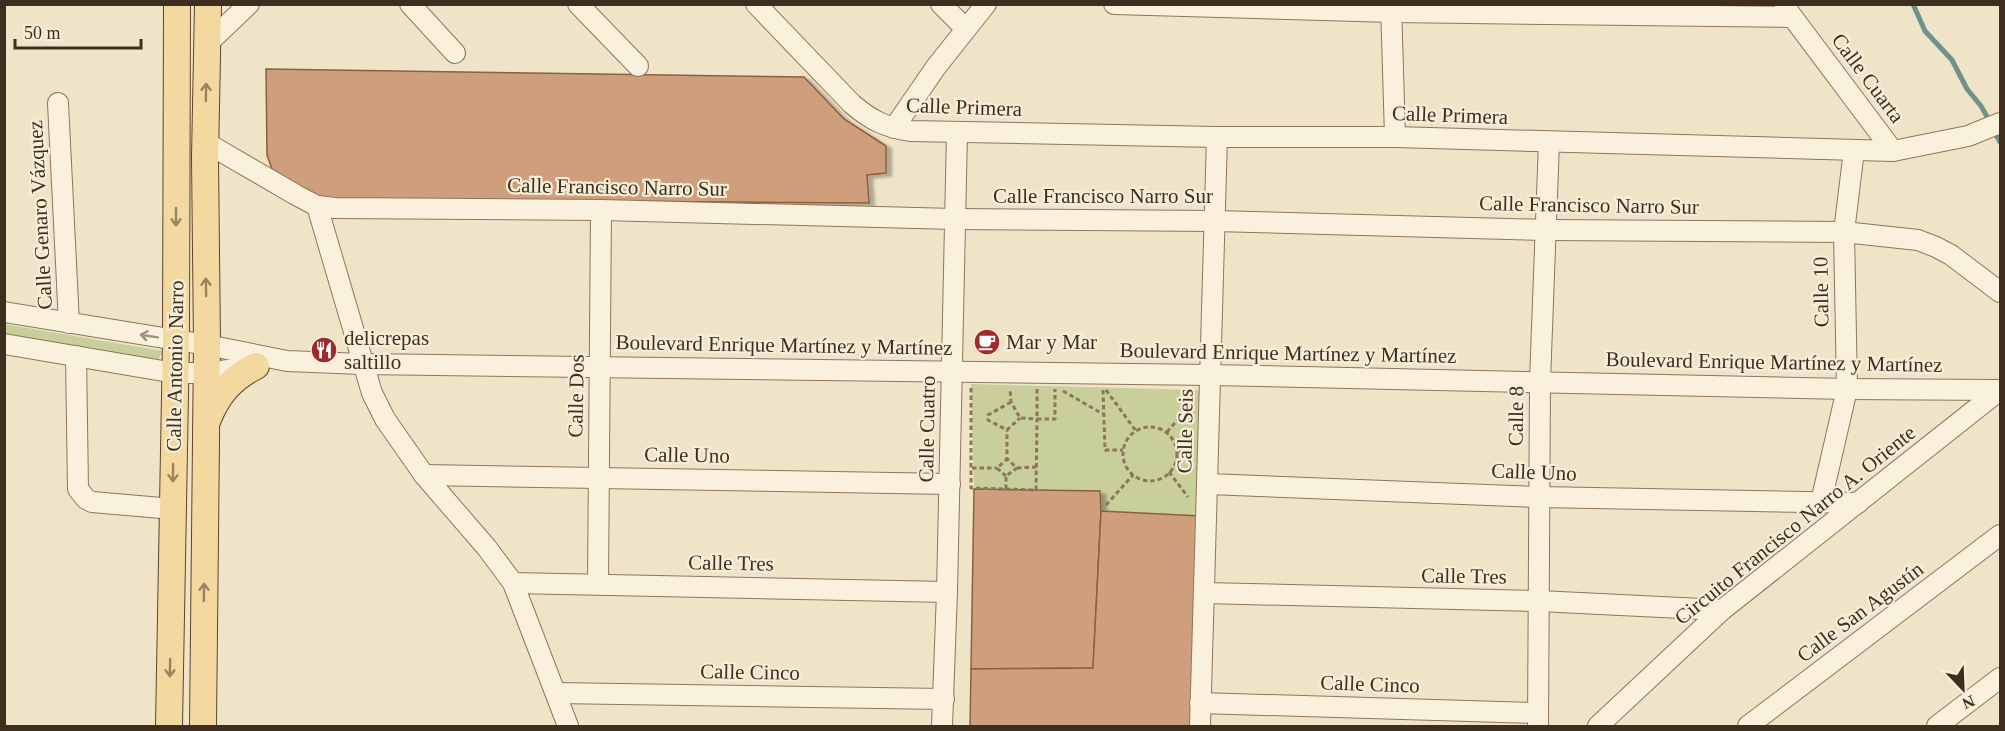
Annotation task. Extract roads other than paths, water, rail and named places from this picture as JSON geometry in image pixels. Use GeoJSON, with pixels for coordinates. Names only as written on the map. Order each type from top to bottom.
{"type":"FeatureCollection","features":[{"type":"Feature","properties":{"kind":"main road","name":"Calle Antonio Narro"},"geometry":{"type":"LineString","coordinates":[[169,726],[176,340],[177,4]]}},
{"type":"Feature","properties":{"kind":"main road","name":"Calle Antonio Narro"},"geometry":{"type":"LineString","coordinates":[[203,726],[207,345],[205,142],[208,4]]}},
{"type":"Feature","properties":{"kind":"main road"},"geometry":{"type":"LineString","coordinates":[[206,425],[215,403],[228,385],[256,366]]}},
{"type":"Feature","properties":{"kind":"street"},"geometry":{"type":"LineString","coordinates":[[207,43],[249,4]]}},
{"type":"Feature","properties":{"kind":"street"},"geometry":{"type":"LineString","coordinates":[[410,4],[455,54]]}},
{"type":"Feature","properties":{"kind":"street"},"geometry":{"type":"LineString","coordinates":[[578,4],[638,66]]}},
{"type":"Feature","properties":{"kind":"street","name":"Calle Primera"},"geometry":{"type":"LineString","coordinates":[[756,4],[868,118],[882,125],[910,132],[1217,137],[1395,137],[1893,151],[1968,136],[2001,123]]}},
{"type":"Feature","properties":{"kind":"street"},"geometry":{"type":"LineString","coordinates":[[941,4],[966,29]]}},
{"type":"Feature","properties":{"kind":"street"},"geometry":{"type":"LineString","coordinates":[[894,128],[936,67],[986,4]]}},
{"type":"Feature","properties":{"kind":"street"},"geometry":{"type":"LineString","coordinates":[[1114,4],[1788,11]]}},
{"type":"Feature","properties":{"kind":"street"},"geometry":{"type":"LineString","coordinates":[[1391,8],[1395,137]]}},
{"type":"Feature","properties":{"kind":"street","name":"Calle Cuarta"},"geometry":{"type":"LineString","coordinates":[[1788,11],[1893,151]]}},
{"type":"Feature","properties":{"kind":"street","name":"Calle Genaro Vázquez"},"geometry":{"type":"LineString","coordinates":[[58,104],[69,323]]}},
{"type":"Feature","properties":{"kind":"street","name":"Calle Cuatro"},"geometry":{"type":"LineString","coordinates":[[942,726],[950,484],[957,133]]}},
{"type":"Feature","properties":{"kind":"street","name":"Calle Seis"},"geometry":{"type":"LineString","coordinates":[[1200,726],[1217,137]]}},
{"type":"Feature","properties":{"kind":"street","name":"Calle Francisco Narro Sur"},"geometry":{"type":"LineString","coordinates":[[205,142],[317,206],[335,208],[601,210],[955,219],[1215,220],[1547,230],[1844,232],[1918,240],[1951,255],[2001,292]]}},
{"type":"Feature","properties":{"kind":"street","name":"Calle 8"},"geometry":{"type":"LineString","coordinates":[[1538,720],[1540,381],[1549,142]]}},
{"type":"Feature","properties":{"kind":"street","name":"Calle 10"},"geometry":{"type":"LineString","coordinates":[[1821,502],[1847,389],[1844,232],[1854,150]]}},
{"type":"Feature","properties":{"kind":"street"},"geometry":{"type":"LineString","coordinates":[[317,206],[372,393],[385,419],[424,475],[487,548],[513,583],[568,726]]}},
{"type":"Feature","properties":{"kind":"street","name":"Calle Dos"},"geometry":{"type":"LineString","coordinates":[[598,584],[601,210]]}},
{"type":"Feature","properties":{"kind":"street","name":"Boulevard Enrique Martínez y Martínez"},"geometry":{"type":"LineString","coordinates":[[4,312],[207,345],[287,361],[362,364],[1210,375],[1847,389],[2001,390]]}},
{"type":"Feature","properties":{"kind":"street","name":"Boulevard Enrique Martínez y Martínez"},"geometry":{"type":"LineString","coordinates":[[4,344],[175,373],[206,373],[287,361]]}},
{"type":"Feature","properties":{"kind":"street"},"geometry":{"type":"LineString","coordinates":[[76,356],[78,489],[81,494],[92,502],[173,508]]}},
{"type":"Feature","properties":{"kind":"street","name":"Circuito Francisco Narro A. Oriente"},"geometry":{"type":"LineString","coordinates":[[1598,726],[1722,610],[2001,390]]}},
{"type":"Feature","properties":{"kind":"street","name":"Calle Uno"},"geometry":{"type":"LineString","coordinates":[[424,475],[950,484]]}},
{"type":"Feature","properties":{"kind":"street","name":"Calle Uno"},"geometry":{"type":"LineString","coordinates":[[1208,484],[1539,497],[1858,503]]}},
{"type":"Feature","properties":{"kind":"street","name":"Calle San Agustín"},"geometry":{"type":"LineString","coordinates":[[1748,726],[2001,535]]}},
{"type":"Feature","properties":{"kind":"street","name":"Calle Tres"},"geometry":{"type":"LineString","coordinates":[[513,583],[947,592]]}},
{"type":"Feature","properties":{"kind":"street","name":"Calle Tres"},"geometry":{"type":"LineString","coordinates":[[1204,593],[1539,602],[1722,610]]}},
{"type":"Feature","properties":{"kind":"street"},"geometry":{"type":"LineString","coordinates":[[1937,726],[2001,678]]}},
{"type":"Feature","properties":{"kind":"street","name":"Calle Cinco"},"geometry":{"type":"LineString","coordinates":[[556,693],[944,699]]}},
{"type":"Feature","properties":{"kind":"street","name":"Calle Cinco"},"geometry":{"type":"LineString","coordinates":[[1200,703],[1538,720]]}},
{"type":"Feature","properties":{"kind":"waterway"},"geometry":{"type":"LineString","coordinates":[[1913,4],[1925,31],[1952,60],[1967,89],[1990,122]]}},
{"type":"Feature","properties":{"kind":"waterway"},"geometry":{"type":"LineString","coordinates":[[1994,131],[2000,142]]}},
{"type":"Feature","properties":{"kind":"place","name":"Mar y Mar"},"geometry":{"type":"Point","coordinates":[987,342]}},
{"type":"Feature","properties":{"kind":"place","name":"delicrepas saltillo"},"geometry":{"type":"Point","coordinates":[324,350]}}]}
